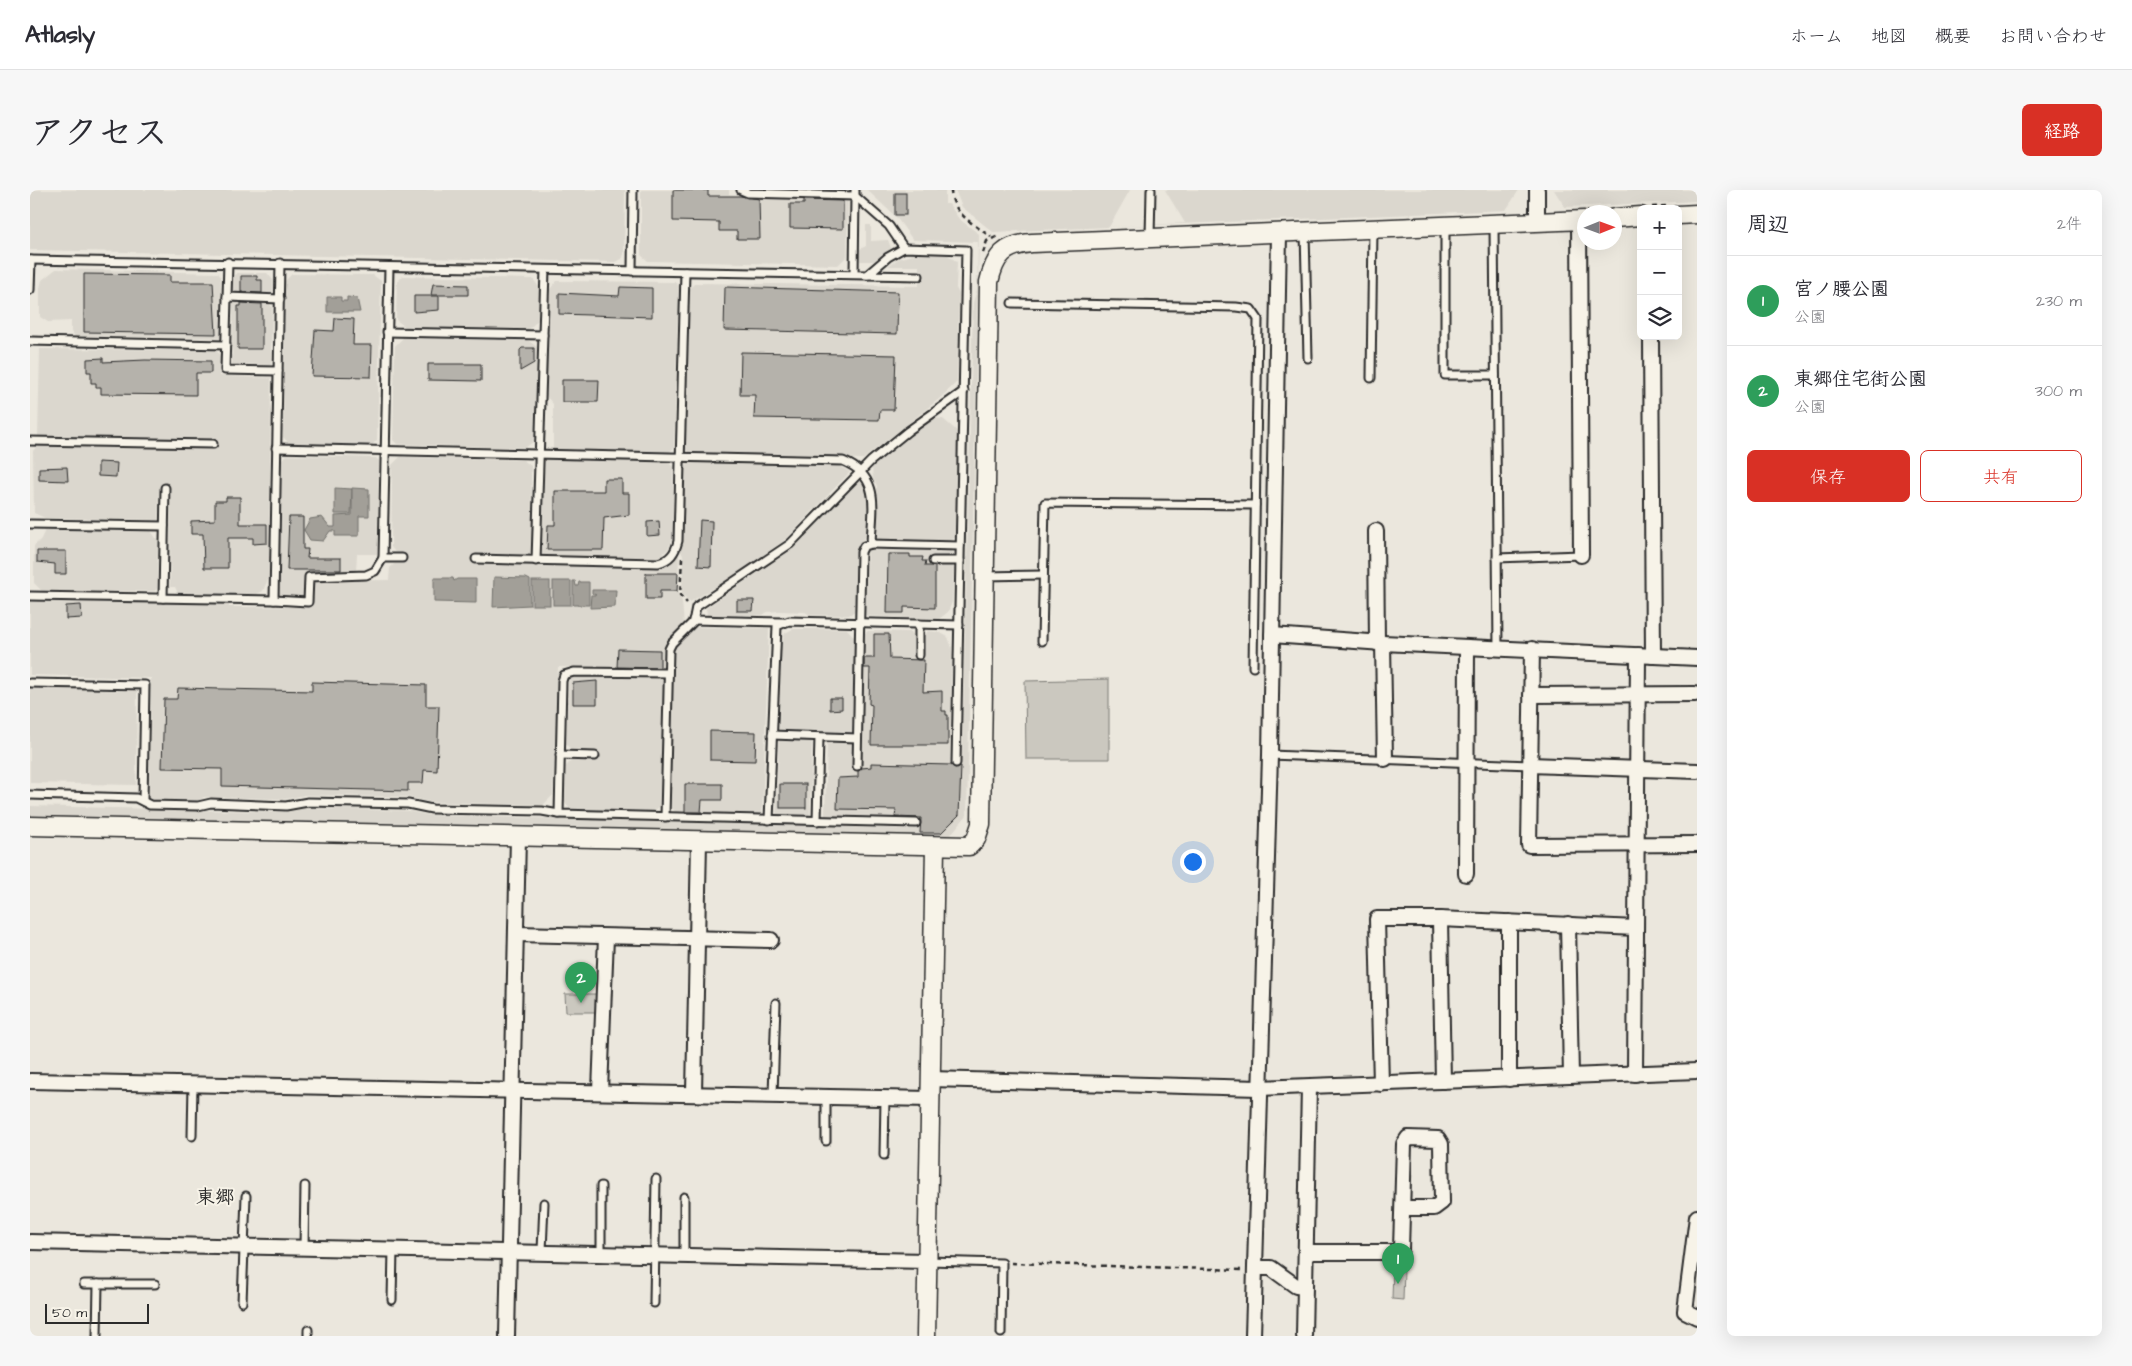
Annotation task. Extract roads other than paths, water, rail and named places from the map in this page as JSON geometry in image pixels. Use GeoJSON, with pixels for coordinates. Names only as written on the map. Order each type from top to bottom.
{"type":"FeatureCollection","features":[{"type":"Feature","properties":{"kind":"street"},"geometry":{"type":"LineString","coordinates":[[1537,190],[1537,220]]}},
{"type":"Feature","properties":{"kind":"street"},"geometry":{"type":"LineString","coordinates":[[1682,214],[1697,214]]}},
{"type":"Feature","properties":{"kind":"street"},"geometry":{"type":"LineString","coordinates":[[1622,217],[1637,216]]}},
{"type":"Feature","properties":{"kind":"street"},"geometry":{"type":"LineString","coordinates":[[30,826],[935,847],[969,846],[976,839],[981,824],[989,282],[992,267],[1008,248],[1019,244],[1537,220],[1577,220]]}},
{"type":"Feature","properties":{"kind":"street"},"geometry":{"type":"LineString","coordinates":[[1253,1336],[1270,755],[1279,233]]}},
{"type":"Feature","properties":{"kind":"street"},"geometry":{"type":"LineString","coordinates":[[1581,555],[1582,250]]}},
{"type":"Feature","properties":{"kind":"street"},"geometry":{"type":"LineString","coordinates":[[1651,340],[1653,656]]}},
{"type":"Feature","properties":{"kind":"street"},"geometry":{"type":"LineString","coordinates":[[1376,530],[1386,759]]}},
{"type":"Feature","properties":{"kind":"street"},"geometry":{"type":"LineString","coordinates":[[1272,635],[1467,648],[1532,649],[1697,658]]}},
{"type":"Feature","properties":{"kind":"street"},"geometry":{"type":"LineString","coordinates":[[1466,874],[1467,648]]}},
{"type":"Feature","properties":{"kind":"street"},"geometry":{"type":"LineString","coordinates":[[1532,649],[1528,845],[1697,844]]}},
{"type":"Feature","properties":{"kind":"street"},"geometry":{"type":"LineString","coordinates":[[1635,1074],[1638,655]]}},
{"type":"Feature","properties":{"kind":"street"},"geometry":{"type":"LineString","coordinates":[[1531,695],[1638,696],[1695,694]]}},
{"type":"Feature","properties":{"kind":"street"},"geometry":{"type":"LineString","coordinates":[[1530,765],[1697,771]]}},
{"type":"Feature","properties":{"kind":"street"},"geometry":{"type":"LineString","coordinates":[[507,1336],[514,1089],[518,837]]}},
{"type":"Feature","properties":{"kind":"street"},"geometry":{"type":"LineString","coordinates":[[694,1093],[700,841]]}},
{"type":"Feature","properties":{"kind":"street"},"geometry":{"type":"LineString","coordinates":[[926,1336],[935,847]]}},
{"type":"Feature","properties":{"kind":"street"},"geometry":{"type":"LineString","coordinates":[[1381,1084],[1376,919],[1440,919],[1636,928]]}},
{"type":"Feature","properties":{"kind":"street"},"geometry":{"type":"LineString","coordinates":[[1440,919],[1443,1081]]}},
{"type":"Feature","properties":{"kind":"street"},"geometry":{"type":"LineString","coordinates":[[1508,922],[1509,1079]]}},
{"type":"Feature","properties":{"kind":"street"},"geometry":{"type":"LineString","coordinates":[[1568,924],[1571,1076]]}},
{"type":"Feature","properties":{"kind":"street"},"geometry":{"type":"LineString","coordinates":[[516,934],[771,940]]}},
{"type":"Feature","properties":{"kind":"street"},"geometry":{"type":"LineString","coordinates":[[600,1091],[606,937]]}},
{"type":"Feature","properties":{"kind":"street"},"geometry":{"type":"LineString","coordinates":[[930,1079],[1259,1088],[1697,1072]]}},
{"type":"Feature","properties":{"kind":"street"},"geometry":{"type":"LineString","coordinates":[[30,1081],[514,1089],[930,1099]]}},
{"type":"Feature","properties":{"kind":"street"},"geometry":{"type":"LineString","coordinates":[[1304,1336],[1309,1087]]}},
{"type":"Feature","properties":{"kind":"street"},"geometry":{"type":"LineString","coordinates":[[1306,1252],[1399,1252],[1401,1249],[1403,1208],[1404,1144],[1408,1138],[1438,1139],[1441,1144],[1442,1202],[1434,1208],[1403,1208]]}},
{"type":"Feature","properties":{"kind":"street"},"geometry":{"type":"LineString","coordinates":[[1697,1217],[1685,1311],[1697,1317]]}},
{"type":"Feature","properties":{"kind":"street"},"geometry":{"type":"LineString","coordinates":[[30,1242],[508,1252],[601,1252],[927,1261]]}},
{"type":"Feature","properties":{"kind":"street"},"geometry":{"type":"LineString","coordinates":[[1255,1269],[1271,1268],[1296,1286],[1305,1287]]}},
{"type":"Feature","properties":{"kind":"lane"},"geometry":{"type":"LineString","coordinates":[[632,271],[633,190]]}},
{"type":"Feature","properties":{"kind":"lane"},"geometry":{"type":"LineString","coordinates":[[741,190],[748,193],[855,193],[889,226],[904,248]]}},
{"type":"Feature","properties":{"kind":"lane"},"geometry":{"type":"LineString","coordinates":[[1150,238],[1151,190]]}},
{"type":"Feature","properties":{"kind":"lane"},"geometry":{"type":"LineString","coordinates":[[854,274],[855,193]]}},
{"type":"Feature","properties":{"kind":"lane"},"geometry":{"type":"LineString","coordinates":[[1494,222],[1498,648]]}},
{"type":"Feature","properties":{"kind":"lane"},"geometry":{"type":"LineString","coordinates":[[1445,225],[1445,375],[1495,375]]}},
{"type":"Feature","properties":{"kind":"lane"},"geometry":{"type":"LineString","coordinates":[[1370,378],[1373,228]]}},
{"type":"Feature","properties":{"kind":"lane"},"geometry":{"type":"LineString","coordinates":[[1305,232],[1308,358]]}},
{"type":"Feature","properties":{"kind":"lane"},"geometry":{"type":"LineString","coordinates":[[868,275],[904,248],[966,250],[956,763]]}},
{"type":"Feature","properties":{"kind":"lane"},"geometry":{"type":"LineString","coordinates":[[30,290],[30,260],[228,262],[389,267],[919,276]]}},
{"type":"Feature","properties":{"kind":"lane"},"geometry":{"type":"LineString","coordinates":[[228,262],[225,370],[278,371]]}},
{"type":"Feature","properties":{"kind":"lane"},"geometry":{"type":"LineString","coordinates":[[274,600],[280,263]]}},
{"type":"Feature","properties":{"kind":"lane"},"geometry":{"type":"LineString","coordinates":[[30,596],[308,602],[309,577],[366,575],[375,571],[383,558],[389,267]]}},
{"type":"Feature","properties":{"kind":"lane"},"geometry":{"type":"LineString","coordinates":[[536,561],[545,270]]}},
{"type":"Feature","properties":{"kind":"lane"},"geometry":{"type":"LineString","coordinates":[[476,559],[658,563],[666,561],[676,549],[685,272]]}},
{"type":"Feature","properties":{"kind":"lane"},"geometry":{"type":"LineString","coordinates":[[227,297],[280,298]]}},
{"type":"Feature","properties":{"kind":"lane"},"geometry":{"type":"LineString","coordinates":[[1012,304],[1236,307],[1251,309],[1258,319],[1253,667]]}},
{"type":"Feature","properties":{"kind":"lane"},"geometry":{"type":"LineString","coordinates":[[387,332],[543,335]]}},
{"type":"Feature","properties":{"kind":"lane"},"geometry":{"type":"LineString","coordinates":[[30,341],[226,345]]}},
{"type":"Feature","properties":{"kind":"lane"},"geometry":{"type":"LineString","coordinates":[[665,817],[668,673],[672,643],[688,629],[694,617],[696,607],[790,544],[860,471],[908,430],[964,391]]}},
{"type":"Feature","properties":{"kind":"lane"},"geometry":{"type":"LineString","coordinates":[[30,442],[213,444]]}},
{"type":"Feature","properties":{"kind":"lane"},"geometry":{"type":"LineString","coordinates":[[276,448],[384,452],[843,461],[860,471],[872,488],[871,544]]}},
{"type":"Feature","properties":{"kind":"lane"},"geometry":{"type":"LineString","coordinates":[[163,598],[165,488]]}},
{"type":"Feature","properties":{"kind":"lane"},"geometry":{"type":"LineString","coordinates":[[1042,640],[1044,503],[1255,505]]}},
{"type":"Feature","properties":{"kind":"lane"},"geometry":{"type":"LineString","coordinates":[[30,524],[164,526]]}},
{"type":"Feature","properties":{"kind":"lane"},"geometry":{"type":"LineString","coordinates":[[857,766],[861,552],[864,546],[871,544],[960,546]]}},
{"type":"Feature","properties":{"kind":"lane"},"geometry":{"type":"LineString","coordinates":[[1497,558],[1581,555]]}},
{"type":"Feature","properties":{"kind":"lane"},"geometry":{"type":"LineString","coordinates":[[383,558],[402,558]]}},
{"type":"Feature","properties":{"kind":"lane"},"geometry":{"type":"LineString","coordinates":[[933,561],[960,561]]}},
{"type":"Feature","properties":{"kind":"lane"},"geometry":{"type":"LineString","coordinates":[[985,576],[1043,575]]}},
{"type":"Feature","properties":{"kind":"lane"},"geometry":{"type":"LineString","coordinates":[[694,617],[783,622],[959,625]]}},
{"type":"Feature","properties":{"kind":"lane"},"geometry":{"type":"LineString","coordinates":[[769,820],[775,633],[777,626],[783,622]]}},
{"type":"Feature","properties":{"kind":"lane"},"geometry":{"type":"LineString","coordinates":[[919,624],[919,655]]}},
{"type":"Feature","properties":{"kind":"lane"},"geometry":{"type":"LineString","coordinates":[[559,814],[562,681],[564,675],[574,672],[668,673]]}},
{"type":"Feature","properties":{"kind":"lane"},"geometry":{"type":"LineString","coordinates":[[30,683],[145,685],[143,801]]}},
{"type":"Feature","properties":{"kind":"lane"},"geometry":{"type":"LineString","coordinates":[[772,735],[857,738]]}},
{"type":"Feature","properties":{"kind":"lane"},"geometry":{"type":"LineString","coordinates":[[817,821],[819,737]]}},
{"type":"Feature","properties":{"kind":"lane"},"geometry":{"type":"LineString","coordinates":[[560,755],[594,756]]}},
{"type":"Feature","properties":{"kind":"lane"},"geometry":{"type":"LineString","coordinates":[[1270,755],[1530,765]]}},
{"type":"Feature","properties":{"kind":"lane"},"geometry":{"type":"LineString","coordinates":[[30,795],[136,798],[150,805],[198,806],[211,803],[286,806],[308,802],[408,804],[432,809],[542,811],[559,814],[916,823]]}},
{"type":"Feature","properties":{"kind":"lane"},"geometry":{"type":"LineString","coordinates":[[773,1095],[776,1004]]}},
{"type":"Feature","properties":{"kind":"lane"},"geometry":{"type":"LineString","coordinates":[[192,1136],[193,1084]]}},
{"type":"Feature","properties":{"kind":"lane"},"geometry":{"type":"LineString","coordinates":[[826,1096],[826,1141]]}},
{"type":"Feature","properties":{"kind":"lane"},"geometry":{"type":"LineString","coordinates":[[884,1155],[885,1098]]}},
{"type":"Feature","properties":{"kind":"lane"},"geometry":{"type":"LineString","coordinates":[[654,1303],[656,1179]]}},
{"type":"Feature","properties":{"kind":"lane"},"geometry":{"type":"LineString","coordinates":[[304,1247],[305,1186]]}},
{"type":"Feature","properties":{"kind":"lane"},"geometry":{"type":"LineString","coordinates":[[601,1186],[601,1252]]}},
{"type":"Feature","properties":{"kind":"lane"},"geometry":{"type":"LineString","coordinates":[[242,1302],[246,1196]]}},
{"type":"Feature","properties":{"kind":"lane"},"geometry":{"type":"LineString","coordinates":[[684,1197],[684,1254]]}},
{"type":"Feature","properties":{"kind":"lane"},"geometry":{"type":"LineString","coordinates":[[542,1251],[544,1203]]}},
{"type":"Feature","properties":{"kind":"lane"},"geometry":{"type":"LineString","coordinates":[[392,1300],[393,1249]]}},
{"type":"Feature","properties":{"kind":"lane"},"geometry":{"type":"LineString","coordinates":[[927,1261],[1002,1263],[1001,1333]]}},
{"type":"Feature","properties":{"kind":"lane"},"geometry":{"type":"LineString","coordinates":[[84,1284],[155,1284]]}},
{"type":"Feature","properties":{"kind":"lane"},"geometry":{"type":"LineString","coordinates":[[97,1336],[98,1284]]}},
{"type":"Feature","properties":{"kind":"place","name":"東郷住宅街公園"},"geometry":{"type":"Point","coordinates":[581,1003]}},
{"type":"Feature","properties":{"kind":"place","name":"宮ノ腰公園"},"geometry":{"type":"Point","coordinates":[1398,1284]}},
{"type":"Feature","properties":{"kind":"district","name":"東郷"},"geometry":{"type":"Point","coordinates":[215,1197]}}]}
